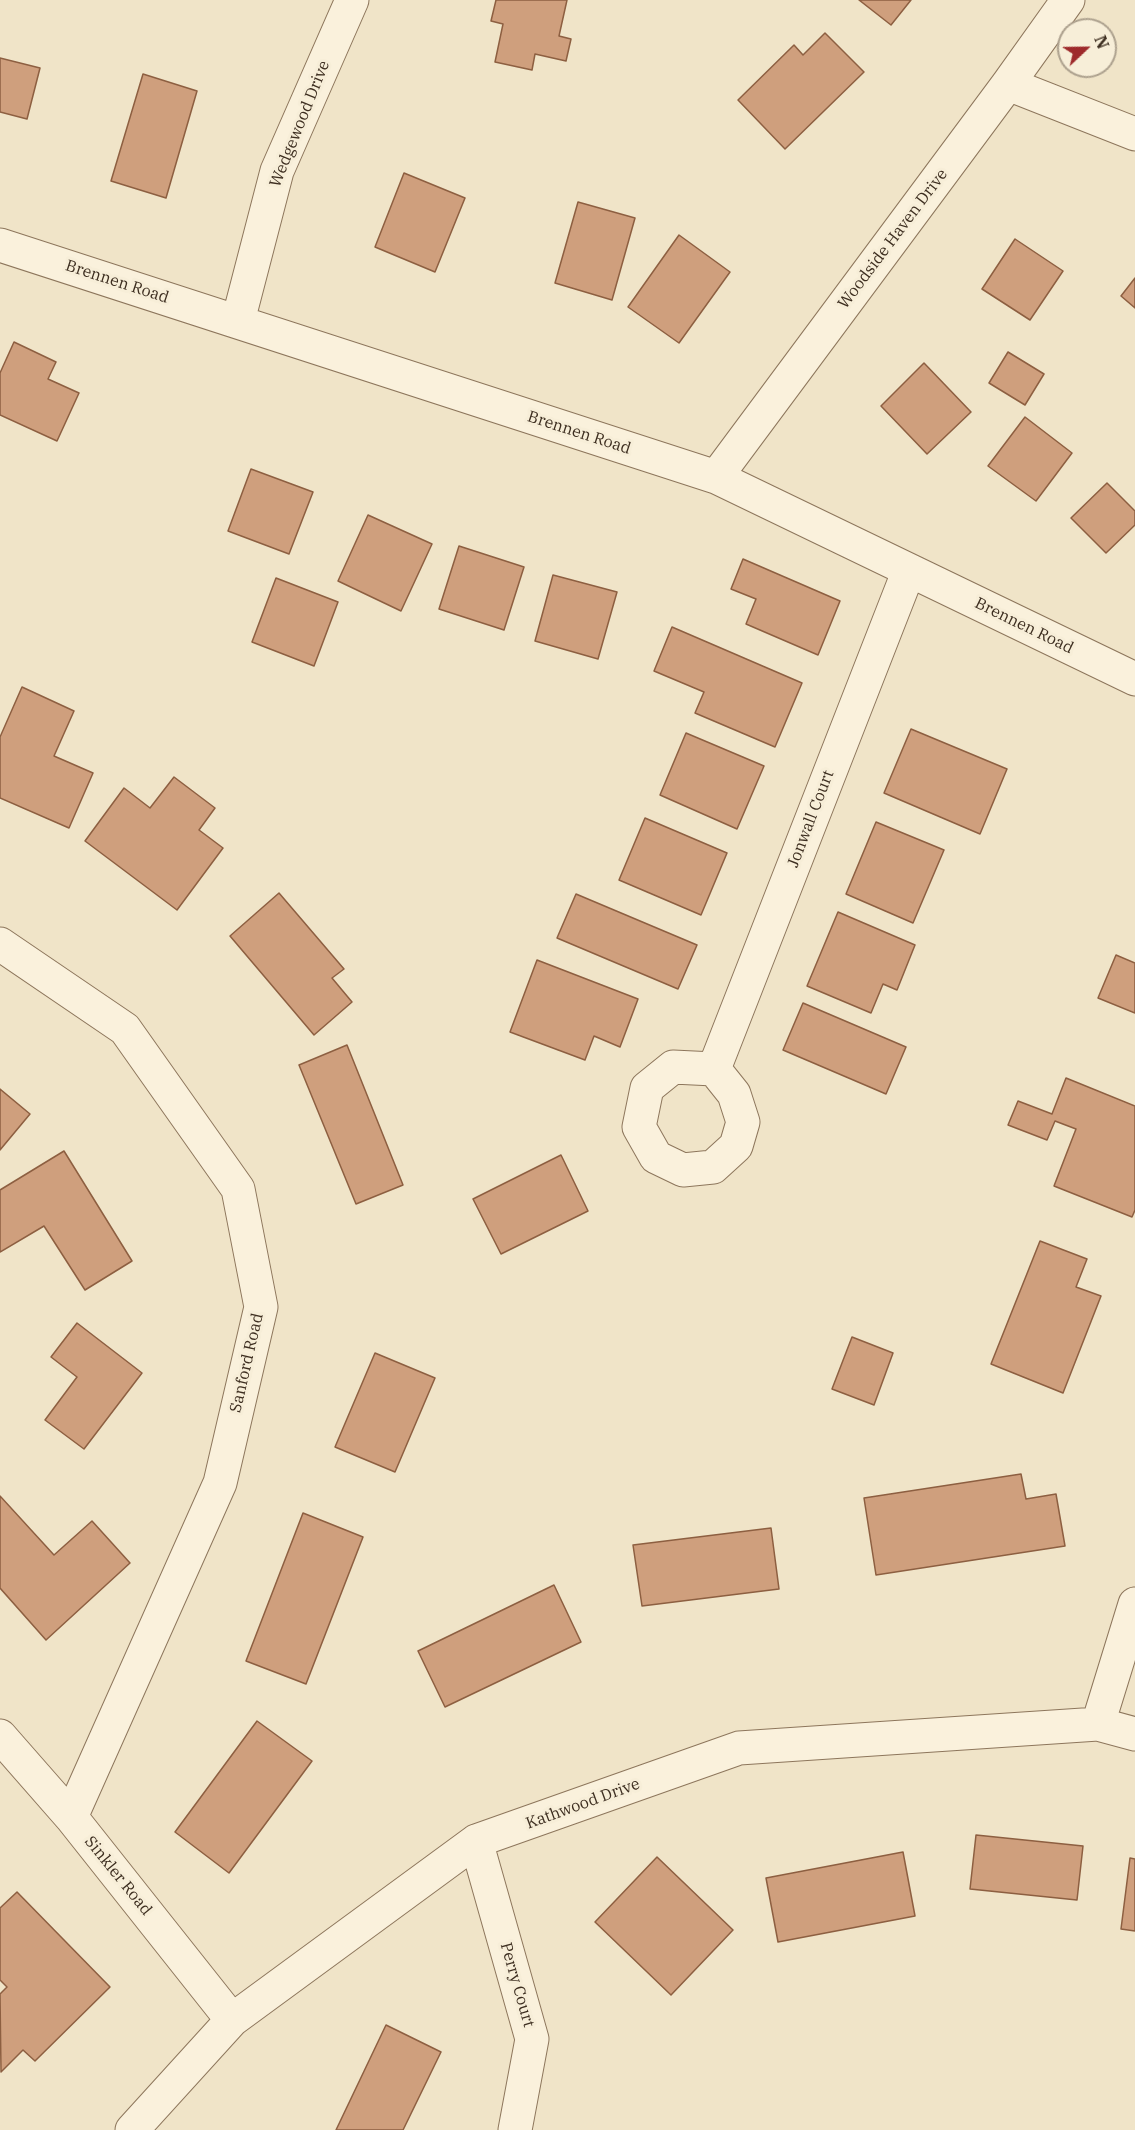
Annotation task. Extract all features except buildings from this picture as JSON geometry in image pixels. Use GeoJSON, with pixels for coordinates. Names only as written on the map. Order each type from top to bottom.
{"type":"FeatureCollection","features":[{"type":"Feature","properties":{"kind":"street","name":"Wedgewood Drive"},"geometry":{"type":"LineString","coordinates":[[238,321],[277,171],[352,0]]}},
{"type":"Feature","properties":{"kind":"street","name":"Woodside Haven Drive"},"geometry":{"type":"LineString","coordinates":[[716,477],[1068,0]]}},
{"type":"Feature","properties":{"kind":"street"},"geometry":{"type":"LineString","coordinates":[[1008,84],[1135,134]]}},
{"type":"Feature","properties":{"kind":"street","name":"Brennen Road"},"geometry":{"type":"LineString","coordinates":[[0,245],[716,477],[1135,679]]}},
{"type":"Feature","properties":{"kind":"street","name":"Jonwall Court"},"geometry":{"type":"LineString","coordinates":[[714,1069],[909,570]]}},
{"type":"Feature","properties":{"kind":"street","name":"Sanford Road"},"geometry":{"type":"LineString","coordinates":[[0,944],[125,1029],[238,1189],[261,1307],[220,1483],[71,1817]]}},
{"type":"Feature","properties":{"kind":"street"},"geometry":{"type":"LineString","coordinates":[[1098,1724],[1135,1604]]}},
{"type":"Feature","properties":{"kind":"street","name":"Kathwood Drive"},"geometry":{"type":"LineString","coordinates":[[132,2130],[232,2020],[476,1841],[739,1748],[1098,1724],[1135,1734]]}},
{"type":"Feature","properties":{"kind":"street","name":"Sinkler Road"},"geometry":{"type":"LineString","coordinates":[[0,1736],[71,1817],[232,2020]]}},
{"type":"Feature","properties":{"kind":"street","name":"Perry Court"},"geometry":{"type":"LineString","coordinates":[[476,1841],[532,2039],[515,2130]]}}]}
